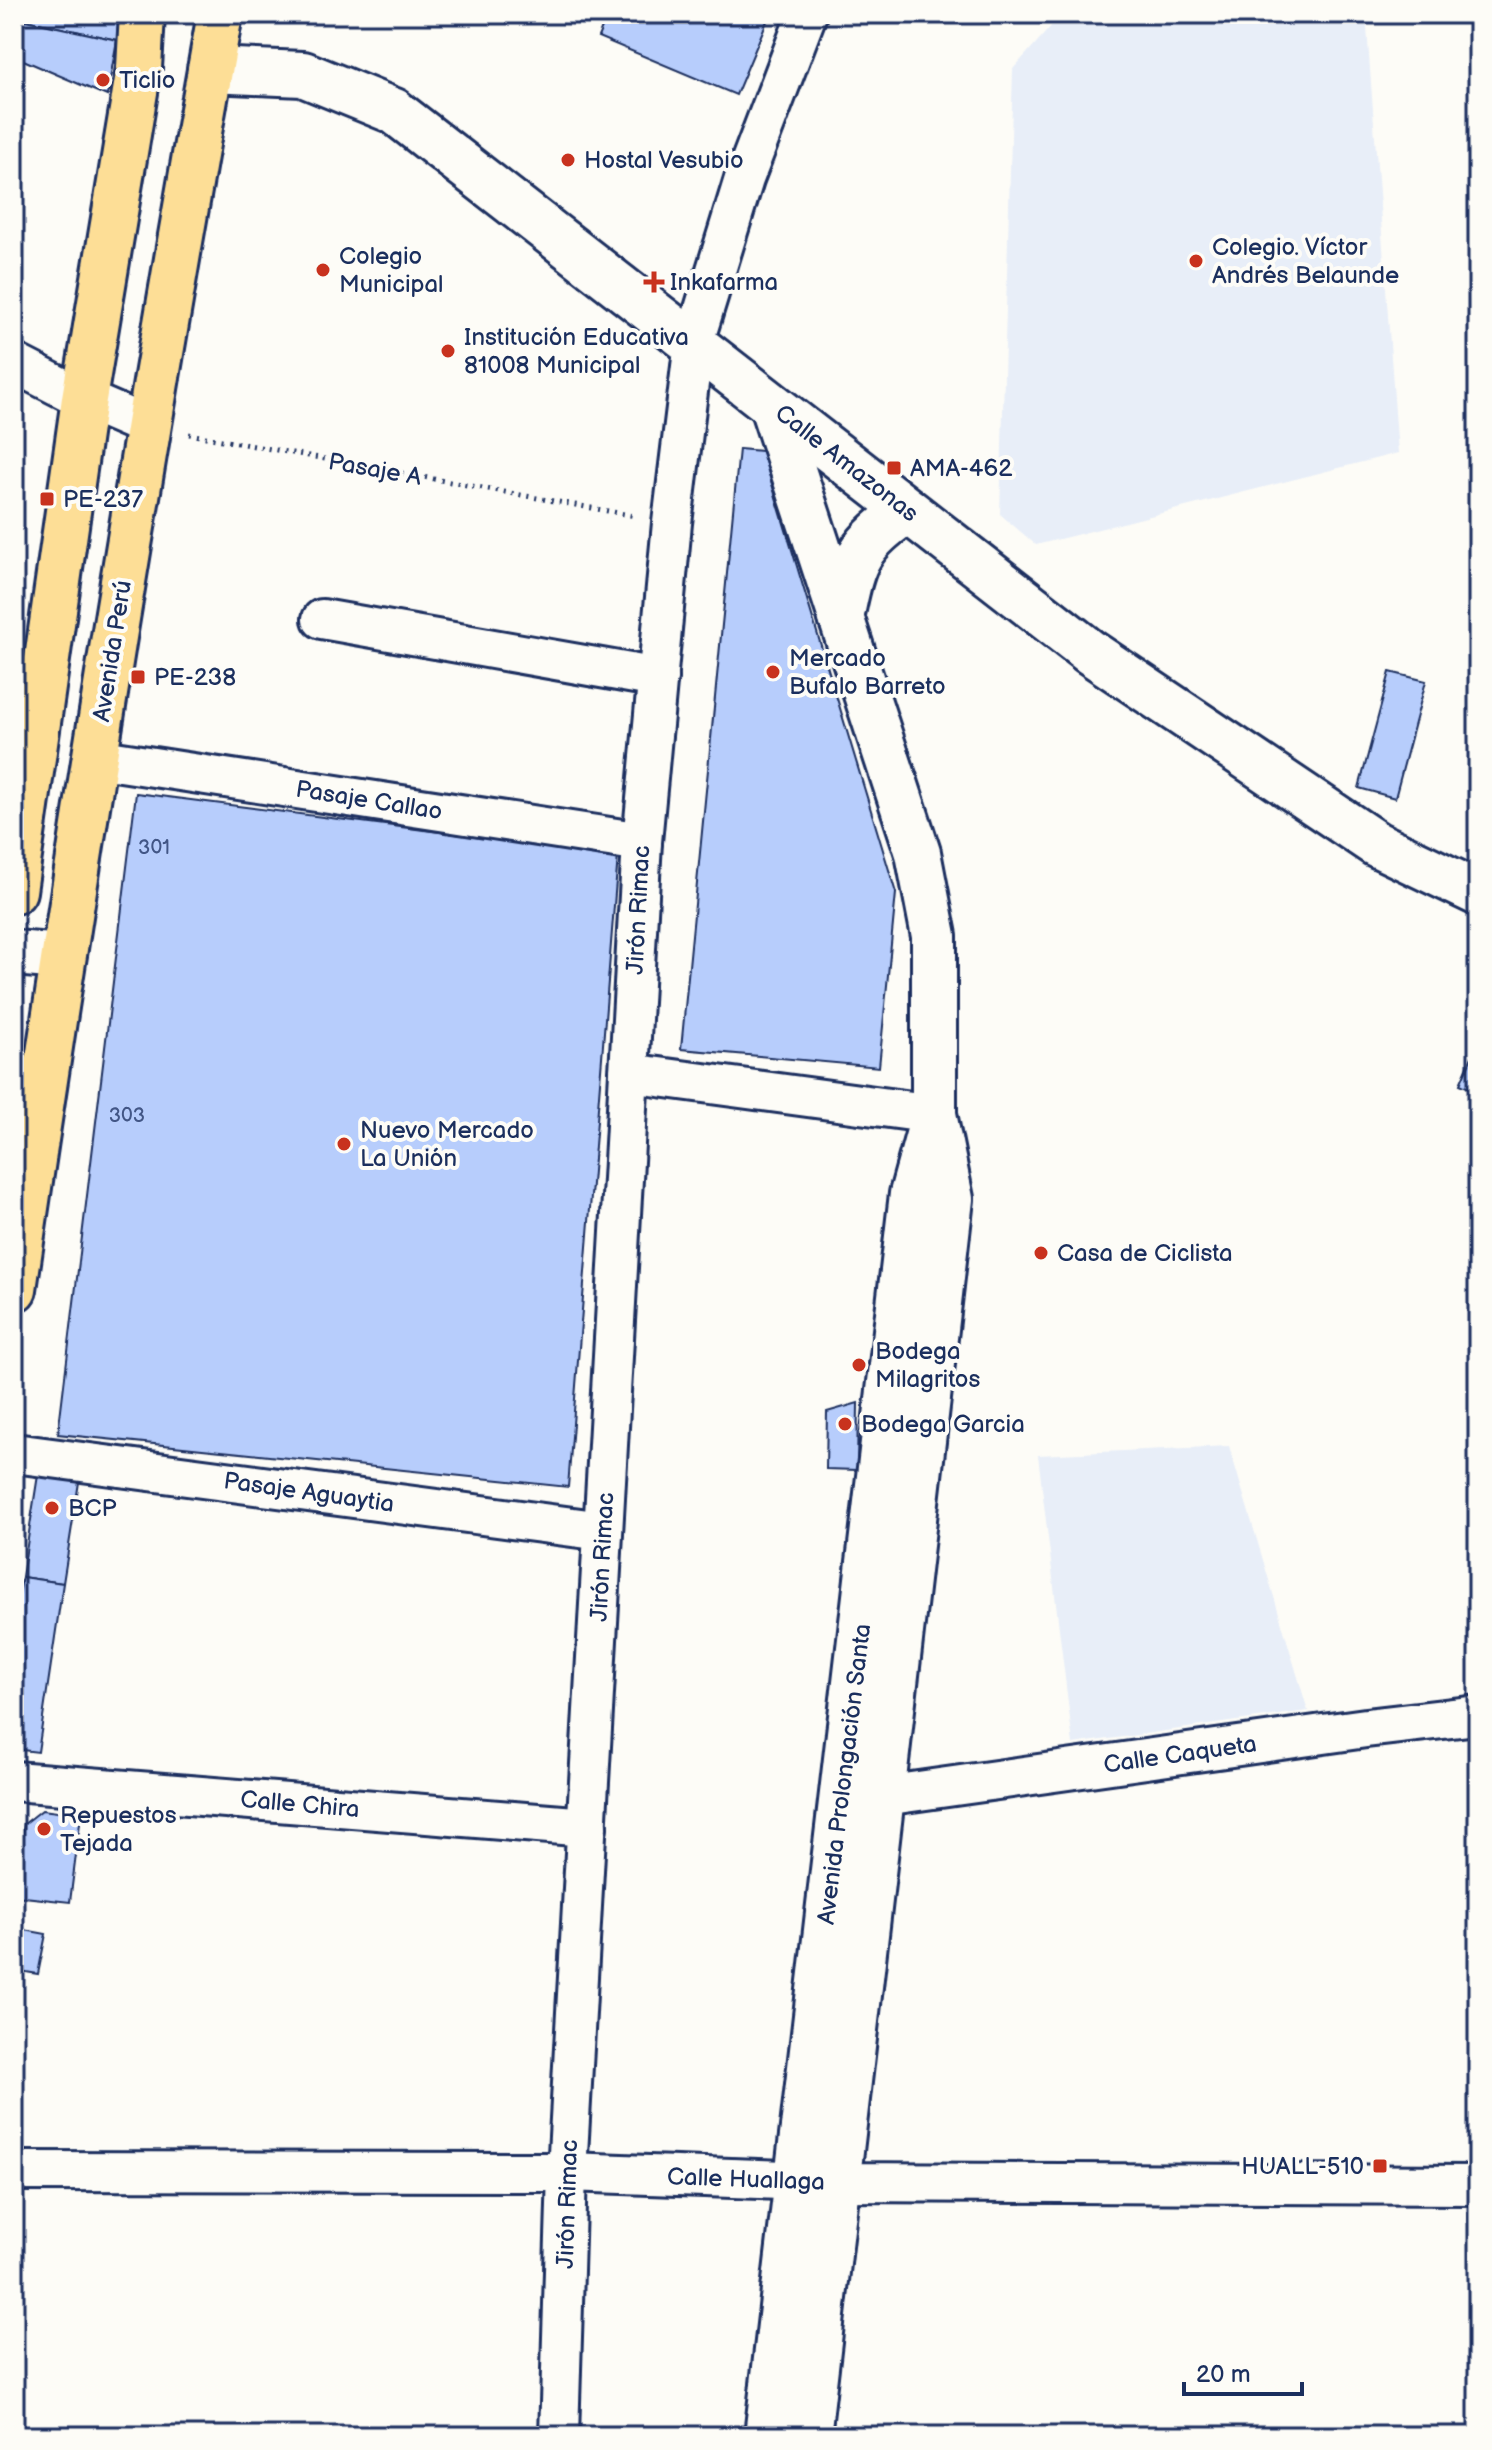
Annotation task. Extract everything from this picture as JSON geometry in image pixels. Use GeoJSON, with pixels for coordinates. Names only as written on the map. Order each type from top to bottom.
{"type":"FeatureCollection","features":[{"type":"Feature","properties":{"kind":"main road"},"geometry":{"type":"LineString","coordinates":[[14,891],[84,399],[139,68],[142,14]]}},
{"type":"Feature","properties":{"kind":"main road","name":"Avenida Perú"},"geometry":{"type":"LineString","coordinates":[[14,1289],[62,957],[220,14]]}},
{"type":"Feature","properties":{"kind":"street","name":"Jirón Rimac"},"geometry":{"type":"LineString","coordinates":[[559,2436],[567,2172],[642,842],[672,523],[694,342],[744,179],[807,14]]}},
{"type":"Feature","properties":{"kind":"street","name":"Calle Amazonas"},"geometry":{"type":"LineString","coordinates":[[210,70],[303,74],[394,111],[1090,652],[1376,844],[1478,893]]}},
{"type":"Feature","properties":{"kind":"street"},"geometry":{"type":"LineString","coordinates":[[14,363],[84,399],[149,427]]}},
{"type":"Feature","properties":{"kind":"street","name":"Avenida Prolongación Santa"},"geometry":{"type":"LineString","coordinates":[[767,2436],[817,2181],[883,1796],[951,1199],[934,1114],[934,936],[918,853],[772,406]]}},
{"type":"Feature","properties":{"kind":"street"},"geometry":{"type":"LineString","coordinates":[[841,618],[860,555],[880,531],[907,510]]}},
{"type":"Feature","properties":{"kind":"street"},"geometry":{"type":"LineString","coordinates":[[322,619],[658,678]]}},
{"type":"Feature","properties":{"kind":"street","name":"Pasaje Callao"},"geometry":{"type":"LineString","coordinates":[[95,758],[642,842]]}},
{"type":"Feature","properties":{"kind":"street"},"geometry":{"type":"LineString","coordinates":[[14,953],[62,957]]}},
{"type":"Feature","properties":{"kind":"street"},"geometry":{"type":"LineString","coordinates":[[629,1073],[934,1114]]}},
{"type":"Feature","properties":{"kind":"street","name":"Avenida Prolongación Santa"},"geometry":{"type":"LineString","coordinates":[[808,2436],[817,2181],[912,1194],[934,1114]]}},
{"type":"Feature","properties":{"kind":"street","name":"Pasaje Aguaytia"},"geometry":{"type":"LineString","coordinates":[[14,1453],[603,1531]]}},
{"type":"Feature","properties":{"kind":"street","name":"Calle Caqueta"},"geometry":{"type":"LineString","coordinates":[[883,1796],[1478,1715]]}},
{"type":"Feature","properties":{"kind":"street","name":"Calle Chira"},"geometry":{"type":"LineString","coordinates":[[14,1781],[587,1827]]}},
{"type":"Feature","properties":{"kind":"street","name":"Calle Huallaga"},"geometry":{"type":"LineString","coordinates":[[14,2171],[567,2172],[817,2181],[1478,2185]]}},
{"type":"Feature","properties":{"kind":"path","name":"Pasaje A"},"geometry":{"type":"LineString","coordinates":[[149,427],[672,523]]}},
{"type":"Feature","properties":{"kind":"shaded area","name":"Colegio. Víctor Andrés Belaunde"},"geometry":{"type":"Polygon","coordinates":[[[1062,14],[1366,14],[1398,453],[1036,545],[1000,514],[1013,69],[1062,14]]]}},
{"type":"Feature","properties":{"kind":"shaded area"},"geometry":{"type":"Polygon","coordinates":[[[1229,1446],[1308,1711],[1073,1744],[1038,1455],[1229,1446]]]}},
{"type":"Feature","properties":{"kind":"building"},"geometry":{"type":"Polygon","coordinates":[[[28,14],[123,14],[117,40],[25,20],[28,14]]]}},
{"type":"Feature","properties":{"kind":"building"},"geometry":{"type":"Polygon","coordinates":[[[608,14],[770,14],[736,95],[598,37],[608,14]]]}},
{"type":"Feature","properties":{"kind":"building"},"geometry":{"type":"Polygon","coordinates":[[[25,20],[117,40],[107,96],[14,56],[14,46],[25,20]]]}},
{"type":"Feature","properties":{"kind":"building","name":"Mercado Bufalo Barreto"},"geometry":{"type":"Polygon","coordinates":[[[739,449],[762,451],[896,893],[879,1067],[681,1049],[739,449]]]}},
{"type":"Feature","properties":{"kind":"building"},"geometry":{"type":"Polygon","coordinates":[[[1390,672],[1426,681],[1395,798],[1359,788],[1390,672]]]}},
{"type":"Feature","properties":{"kind":"building","name":"Nuevo Mercado La Unión"},"geometry":{"type":"Polygon","coordinates":[[[136,793],[618,855],[568,1487],[58,1434],[136,793]]]}},
{"type":"Feature","properties":{"kind":"building"},"geometry":{"type":"Polygon","coordinates":[[[1478,1043],[1478,1092],[1460,1084],[1478,1043]]]}},
{"type":"Feature","properties":{"kind":"building"},"geometry":{"type":"Polygon","coordinates":[[[858,1403],[857,1470],[826,1469],[827,1412],[858,1403]]]}},
{"type":"Feature","properties":{"kind":"building"},"geometry":{"type":"Polygon","coordinates":[[[38,1475],[79,1482],[63,1583],[22,1577],[38,1475]]]}},
{"type":"Feature","properties":{"kind":"building"},"geometry":{"type":"Polygon","coordinates":[[[22,1577],[63,1583],[38,1752],[14,1749],[14,1627],[22,1577]]]}},
{"type":"Feature","properties":{"kind":"building"},"geometry":{"type":"Polygon","coordinates":[[[42,1810],[81,1815],[70,1902],[15,1896],[24,1824],[42,1810]]]}},
{"type":"Feature","properties":{"kind":"building"},"geometry":{"type":"Polygon","coordinates":[[[14,1928],[46,1934],[38,1974],[14,1970],[14,1928]]]}},
{"type":"Feature","properties":{"kind":"place","name":"Ticlio"},"geometry":{"type":"Point","coordinates":[103,80]}},
{"type":"Feature","properties":{"kind":"place","name":"Hostal Vesubio"},"geometry":{"type":"Point","coordinates":[568,160]}},
{"type":"Feature","properties":{"kind":"place","name":"Colegio. Víctor Andrés Belaunde"},"geometry":{"type":"Point","coordinates":[1196,261]}},
{"type":"Feature","properties":{"kind":"place","name":"Colegio Municipal"},"geometry":{"type":"Point","coordinates":[323,270]}},
{"type":"Feature","properties":{"kind":"place","name":"Inkafarma"},"geometry":{"type":"Point","coordinates":[654,282]}},
{"type":"Feature","properties":{"kind":"place","name":"Institución Educativa 81008 Municipal"},"geometry":{"type":"Point","coordinates":[448,351]}},
{"type":"Feature","properties":{"kind":"place","name":"AMA-462"},"geometry":{"type":"Point","coordinates":[894,468]}},
{"type":"Feature","properties":{"kind":"place","name":"PE-237"},"geometry":{"type":"Point","coordinates":[47,499]}},
{"type":"Feature","properties":{"kind":"place","name":"Mercado Bufalo Barreto"},"geometry":{"type":"Point","coordinates":[773,672]}},
{"type":"Feature","properties":{"kind":"place","name":"PE-238"},"geometry":{"type":"Point","coordinates":[138,677]}},
{"type":"Feature","properties":{"kind":"place","name":"Nuevo Mercado La Unión"},"geometry":{"type":"Point","coordinates":[344,1144]}},
{"type":"Feature","properties":{"kind":"place","name":"Casa de Ciclista"},"geometry":{"type":"Point","coordinates":[1041,1253]}},
{"type":"Feature","properties":{"kind":"place","name":"Bodega Milagritos"},"geometry":{"type":"Point","coordinates":[859,1365]}},
{"type":"Feature","properties":{"kind":"place","name":"Bodega Garcia"},"geometry":{"type":"Point","coordinates":[845,1424]}},
{"type":"Feature","properties":{"kind":"place","name":"BCP"},"geometry":{"type":"Point","coordinates":[52,1508]}},
{"type":"Feature","properties":{"kind":"place","name":"Repuestos Tejada"},"geometry":{"type":"Point","coordinates":[44,1829]}},
{"type":"Feature","properties":{"kind":"place","name":"HUALL-510"},"geometry":{"type":"Point","coordinates":[1380,2166]}}]}
